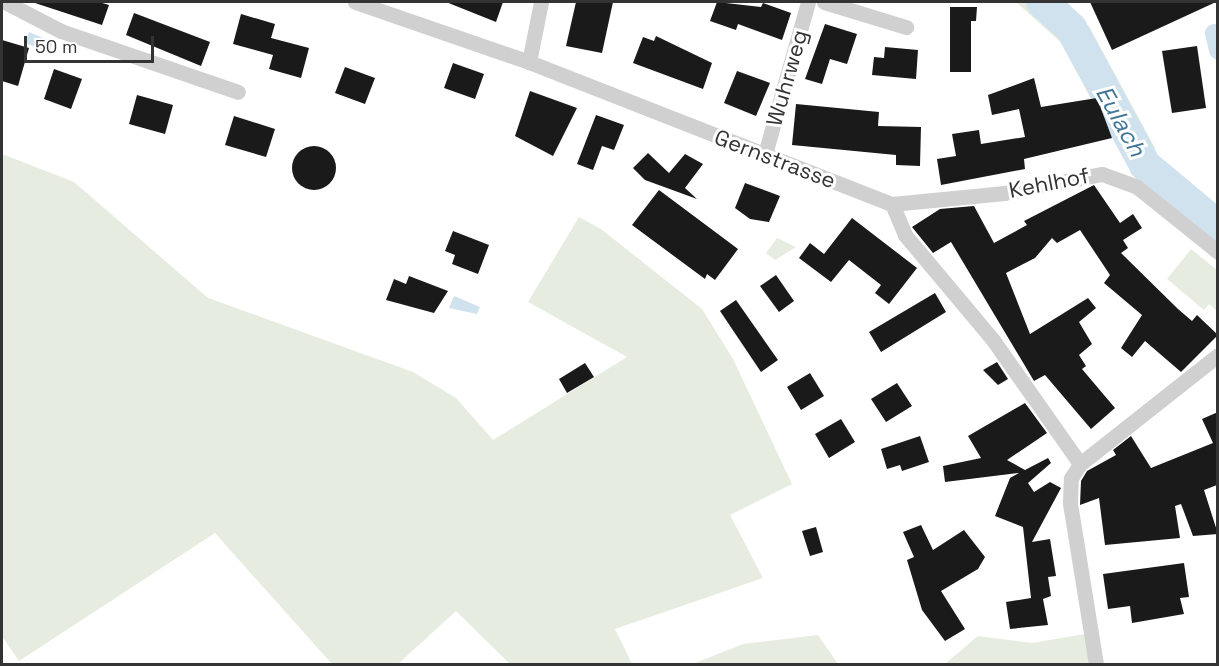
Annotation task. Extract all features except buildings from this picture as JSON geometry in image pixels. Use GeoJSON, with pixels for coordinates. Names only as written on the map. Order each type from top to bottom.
{"type":"FeatureCollection","features":[{"type":"Feature","properties":{"kind":"street"},"geometry":{"type":"LineString","coordinates":[[5,2],[61,31],[238,92]]}},
{"type":"Feature","properties":{"kind":"street","name":"Gernstrasse"},"geometry":{"type":"LineString","coordinates":[[355,2],[528,62],[892,204]]}},
{"type":"Feature","properties":{"kind":"street"},"geometry":{"type":"LineString","coordinates":[[528,62],[541,2]]}},
{"type":"Feature","properties":{"kind":"street","name":"Wuhrweg"},"geometry":{"type":"LineString","coordinates":[[765,154],[808,2]]}},
{"type":"Feature","properties":{"kind":"street"},"geometry":{"type":"LineString","coordinates":[[824,2],[906,27]]}},
{"type":"Feature","properties":{"kind":"street","name":"Kehlhof"},"geometry":{"type":"LineString","coordinates":[[892,204],[1004,193],[1102,174],[1137,187],[1218,252]]}},
{"type":"Feature","properties":{"kind":"street"},"geometry":{"type":"LineString","coordinates":[[892,204],[905,235],[993,340],[1080,464]]}},
{"type":"Feature","properties":{"kind":"street"},"geometry":{"type":"LineString","coordinates":[[1096,664],[1070,503],[1070,483],[1080,464],[1218,355]]}},
{"type":"Feature","properties":{"kind":"shaded area"},"geometry":{"type":"Polygon","coordinates":[[[1016,2],[1067,2],[1090,28],[1155,148],[1148,155],[1217,213],[1217,236],[1135,165],[1067,48],[1016,2]]]}},
{"type":"Feature","properties":{"kind":"shaded area"},"geometry":{"type":"Polygon","coordinates":[[[2,154],[74,182],[208,298],[413,372],[456,398],[493,440],[627,357],[528,302],[579,217],[601,229],[702,309],[733,359],[792,484],[730,515],[763,578],[615,629],[632,664],[510,664],[456,611],[398,664],[332,664],[215,533],[19,661],[2,636],[2,154]]]}},
{"type":"Feature","properties":{"kind":"shaded area"},"geometry":{"type":"Polygon","coordinates":[[[777,238],[796,247],[775,260],[766,253],[777,238]]]}},
{"type":"Feature","properties":{"kind":"shaded area"},"geometry":{"type":"Polygon","coordinates":[[[1191,249],[1217,270],[1217,311],[1209,304],[1204,310],[1167,279],[1191,249]]]}},
{"type":"Feature","properties":{"kind":"shaded area"},"geometry":{"type":"Polygon","coordinates":[[[1091,633],[1096,664],[945,664],[978,636],[1032,643],[1091,633]]]}},
{"type":"Feature","properties":{"kind":"shaded area"},"geometry":{"type":"Polygon","coordinates":[[[818,635],[838,664],[693,664],[743,644],[818,635]]]}},
{"type":"Feature","properties":{"kind":"water"},"geometry":{"type":"Polygon","coordinates":[[[29,32],[53,42],[49,52],[25,43],[29,32]]]}},
{"type":"Feature","properties":{"kind":"water"},"geometry":{"type":"Polygon","coordinates":[[[454,296],[480,307],[477,314],[449,308],[454,296]]]}},
{"type":"Feature","properties":{"kind":"waterway","name":"Eulach"},"geometry":{"type":"LineString","coordinates":[[1042,2],[1071,28],[1145,165],[1218,226]]}},
{"type":"Feature","properties":{"kind":"waterway"},"geometry":{"type":"LineString","coordinates":[[1214,33],[1218,51]]}}]}
